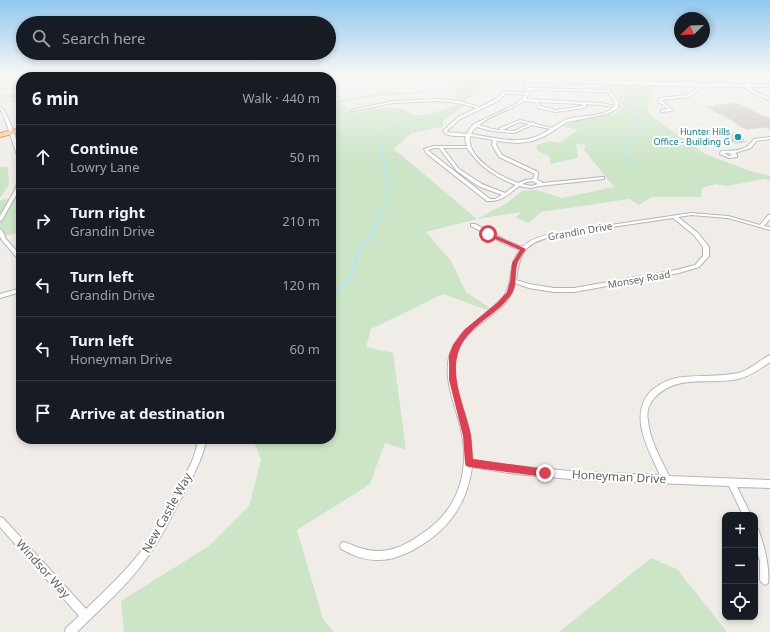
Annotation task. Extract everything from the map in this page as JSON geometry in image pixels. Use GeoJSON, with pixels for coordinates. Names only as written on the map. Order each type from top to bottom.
{"type":"FeatureCollection","features":[{"type":"Feature","properties":{"kind":"highway"},"geometry":{"type":"LineString","coordinates":[[0,134],[16,130]]}},
{"type":"Feature","properties":{"kind":"street"},"geometry":{"type":"LineString","coordinates":[[353,110],[380,104]]}},
{"type":"Feature","properties":{"kind":"street"},"geometry":{"type":"LineString","coordinates":[[469,104],[480,108]]}},
{"type":"Feature","properties":{"kind":"street"},"geometry":{"type":"LineString","coordinates":[[487,104],[459,118],[446,131],[446,133],[495,140],[531,140],[543,137],[566,121],[608,113],[617,107]]}},
{"type":"Feature","properties":{"kind":"street"},"geometry":{"type":"LineString","coordinates":[[516,104],[475,126],[468,136],[468,147],[472,155],[487,169],[506,179],[535,187],[539,185],[603,178]]}},
{"type":"Feature","properties":{"kind":"street"},"geometry":{"type":"LineString","coordinates":[[537,104],[539,107],[556,112],[584,107],[583,104]]}},
{"type":"Feature","properties":{"kind":"street"},"geometry":{"type":"LineString","coordinates":[[603,104],[617,107]]}},
{"type":"Feature","properties":{"kind":"street"},"geometry":{"type":"LineString","coordinates":[[662,111],[671,110],[663,104]]}},
{"type":"Feature","properties":{"kind":"street"},"geometry":{"type":"LineString","coordinates":[[0,107],[16,146]]}},
{"type":"Feature","properties":{"kind":"street"},"geometry":{"type":"LineString","coordinates":[[475,126],[492,130],[500,129],[520,121],[554,128]]}},
{"type":"Feature","properties":{"kind":"street"},"geometry":{"type":"LineString","coordinates":[[500,129],[514,132],[534,123]]}},
{"type":"Feature","properties":{"kind":"street"},"geometry":{"type":"LineString","coordinates":[[732,153],[750,147],[755,140],[770,138]]}},
{"type":"Feature","properties":{"kind":"street"},"geometry":{"type":"LineString","coordinates":[[495,140],[494,145],[499,155],[537,173],[535,181]]}},
{"type":"Feature","properties":{"kind":"street"},"geometry":{"type":"LineString","coordinates":[[468,147],[431,147],[426,149],[426,151],[486,198],[495,201],[527,181],[535,181],[540,183],[539,185]]}},
{"type":"Feature","properties":{"kind":"street"},"geometry":{"type":"LineString","coordinates":[[440,147],[458,170],[480,185],[505,195]]}},
{"type":"Feature","properties":{"kind":"street"},"geometry":{"type":"LineString","coordinates":[[0,220],[16,193]]}},
{"type":"Feature","properties":{"kind":"street","name":"Grandin Drive"},"geometry":{"type":"LineString","coordinates":[[523,249],[534,241],[549,236],[691,214],[719,215],[770,229]]}},
{"type":"Feature","properties":{"kind":"street","name":"Monsey Road"},"geometry":{"type":"LineString","coordinates":[[513,281],[545,289],[574,290],[677,272],[697,266],[706,256],[706,248],[696,234],[673,216]]}},
{"type":"Feature","properties":{"kind":"street"},"geometry":{"type":"LineString","coordinates":[[761,226],[770,216]]}},
{"type":"Feature","properties":{"kind":"street"},"geometry":{"type":"LineString","coordinates":[[344,546],[356,552],[370,556],[382,557],[400,552],[419,542],[445,521],[464,490],[469,463],[467,436],[452,380],[453,355],[456,347],[467,332],[510,293],[515,263],[523,249],[472,225]]}},
{"type":"Feature","properties":{"kind":"street"},"geometry":{"type":"LineString","coordinates":[[0,230],[4,238],[16,253]]}},
{"type":"Feature","properties":{"kind":"street"},"geometry":{"type":"LineString","coordinates":[[0,296],[16,291]]}},
{"type":"Feature","properties":{"kind":"street"},"geometry":{"type":"LineString","coordinates":[[666,479],[647,434],[644,421],[644,410],[647,401],[652,394],[658,388],[676,381],[698,378],[721,379],[740,376],[755,369],[770,358]]}},
{"type":"Feature","properties":{"kind":"street","name":"New Castle Way"},"geometry":{"type":"LineString","coordinates":[[70,632],[124,578],[142,557],[155,538],[185,482],[195,462],[200,444]]}},
{"type":"Feature","properties":{"kind":"street","name":"Honeyman Drive"},"geometry":{"type":"LineString","coordinates":[[469,463],[545,473],[770,484]]}},
{"type":"Feature","properties":{"kind":"street"},"geometry":{"type":"LineString","coordinates":[[731,482],[746,512]]}},
{"type":"Feature","properties":{"kind":"street","name":"Windsor Way"},"geometry":{"type":"LineString","coordinates":[[0,521],[86,616]]}},
{"type":"Feature","properties":{"kind":"street"},"geometry":{"type":"LineString","coordinates":[[758,540],[766,562],[765,580]]}},
{"type":"Feature","properties":{"kind":"green space"},"geometry":{"type":"Polygon","coordinates":[[[336,104],[343,104],[353,113],[377,108],[395,108],[419,115],[436,112],[456,104],[465,106],[443,121],[443,127],[411,133],[394,149],[477,219],[426,232],[451,261],[466,292],[490,308],[487,310],[443,294],[371,329],[366,347],[393,353],[406,450],[385,443],[370,484],[297,530],[323,619],[334,632],[124,632],[121,601],[209,546],[249,506],[261,460],[255,444],[336,444],[336,104]]]}},
{"type":"Feature","properties":{"kind":"green space"},"geometry":{"type":"Polygon","coordinates":[[[622,104],[648,104],[647,107],[650,115],[705,154],[750,171],[770,176],[770,181],[764,179],[727,186],[716,184],[702,188],[701,197],[651,197],[639,205],[629,199],[541,212],[529,223],[516,218],[521,212],[477,219],[507,203],[522,191],[537,190],[562,198],[614,187],[584,150],[586,145],[576,144],[578,158],[550,164],[550,157],[538,151],[536,145],[551,141],[559,143],[578,130],[562,126],[574,121],[616,113],[623,106],[622,104]]]}},
{"type":"Feature","properties":{"kind":"green space"},"geometry":{"type":"Polygon","coordinates":[[[0,167],[8,167],[9,185],[0,198],[0,167]]]}},
{"type":"Feature","properties":{"kind":"green space"},"geometry":{"type":"Polygon","coordinates":[[[16,198],[16,233],[0,237],[0,200],[16,198]]]}},
{"type":"Feature","properties":{"kind":"green space"},"geometry":{"type":"Polygon","coordinates":[[[651,558],[677,569],[727,632],[559,632],[651,558]]]}},
{"type":"Feature","properties":{"kind":"building"},"geometry":{"type":"Polygon","coordinates":[[[739,104],[770,119],[770,129],[765,127],[748,129],[742,127],[707,107],[739,104]]]}},
{"type":"Feature","properties":{"kind":"building","name":"Hunter Hills Office - Building G"},"geometry":{"type":"Polygon","coordinates":[[[728,132],[744,139],[741,139],[745,142],[735,143],[718,133],[728,132]]]}},
{"type":"Feature","properties":{"kind":"waterway"},"geometry":{"type":"LineString","coordinates":[[382,138],[388,129],[424,119],[436,113],[439,115],[454,110],[458,104]]}},
{"type":"Feature","properties":{"kind":"waterway"},"geometry":{"type":"LineString","coordinates":[[632,138],[639,126],[634,116],[635,104]]}},
{"type":"Feature","properties":{"kind":"waterway"},"geometry":{"type":"LineString","coordinates":[[377,220],[388,203],[387,176],[381,151],[382,137]]}},
{"type":"Feature","properties":{"kind":"waterway"},"geometry":{"type":"LineString","coordinates":[[633,137],[625,149],[626,155],[633,167]]}},
{"type":"Feature","properties":{"kind":"waterway"},"geometry":{"type":"LineString","coordinates":[[336,293],[348,281],[355,264],[358,249],[372,236],[378,219]]}},
{"type":"Feature","properties":{"kind":"place","name":"Hunter Hills Office - Building G"},"geometry":{"type":"Point","coordinates":[738,137]}},
{"type":"Feature","properties":{"kind":"route"},"geometry":{"type":"LineString","coordinates":[[488,234],[523,249],[515,263],[510,293],[501,304],[467,332],[456,347],[453,355],[451,372],[452,380],[467,436],[469,463],[545,473]]}}]}
